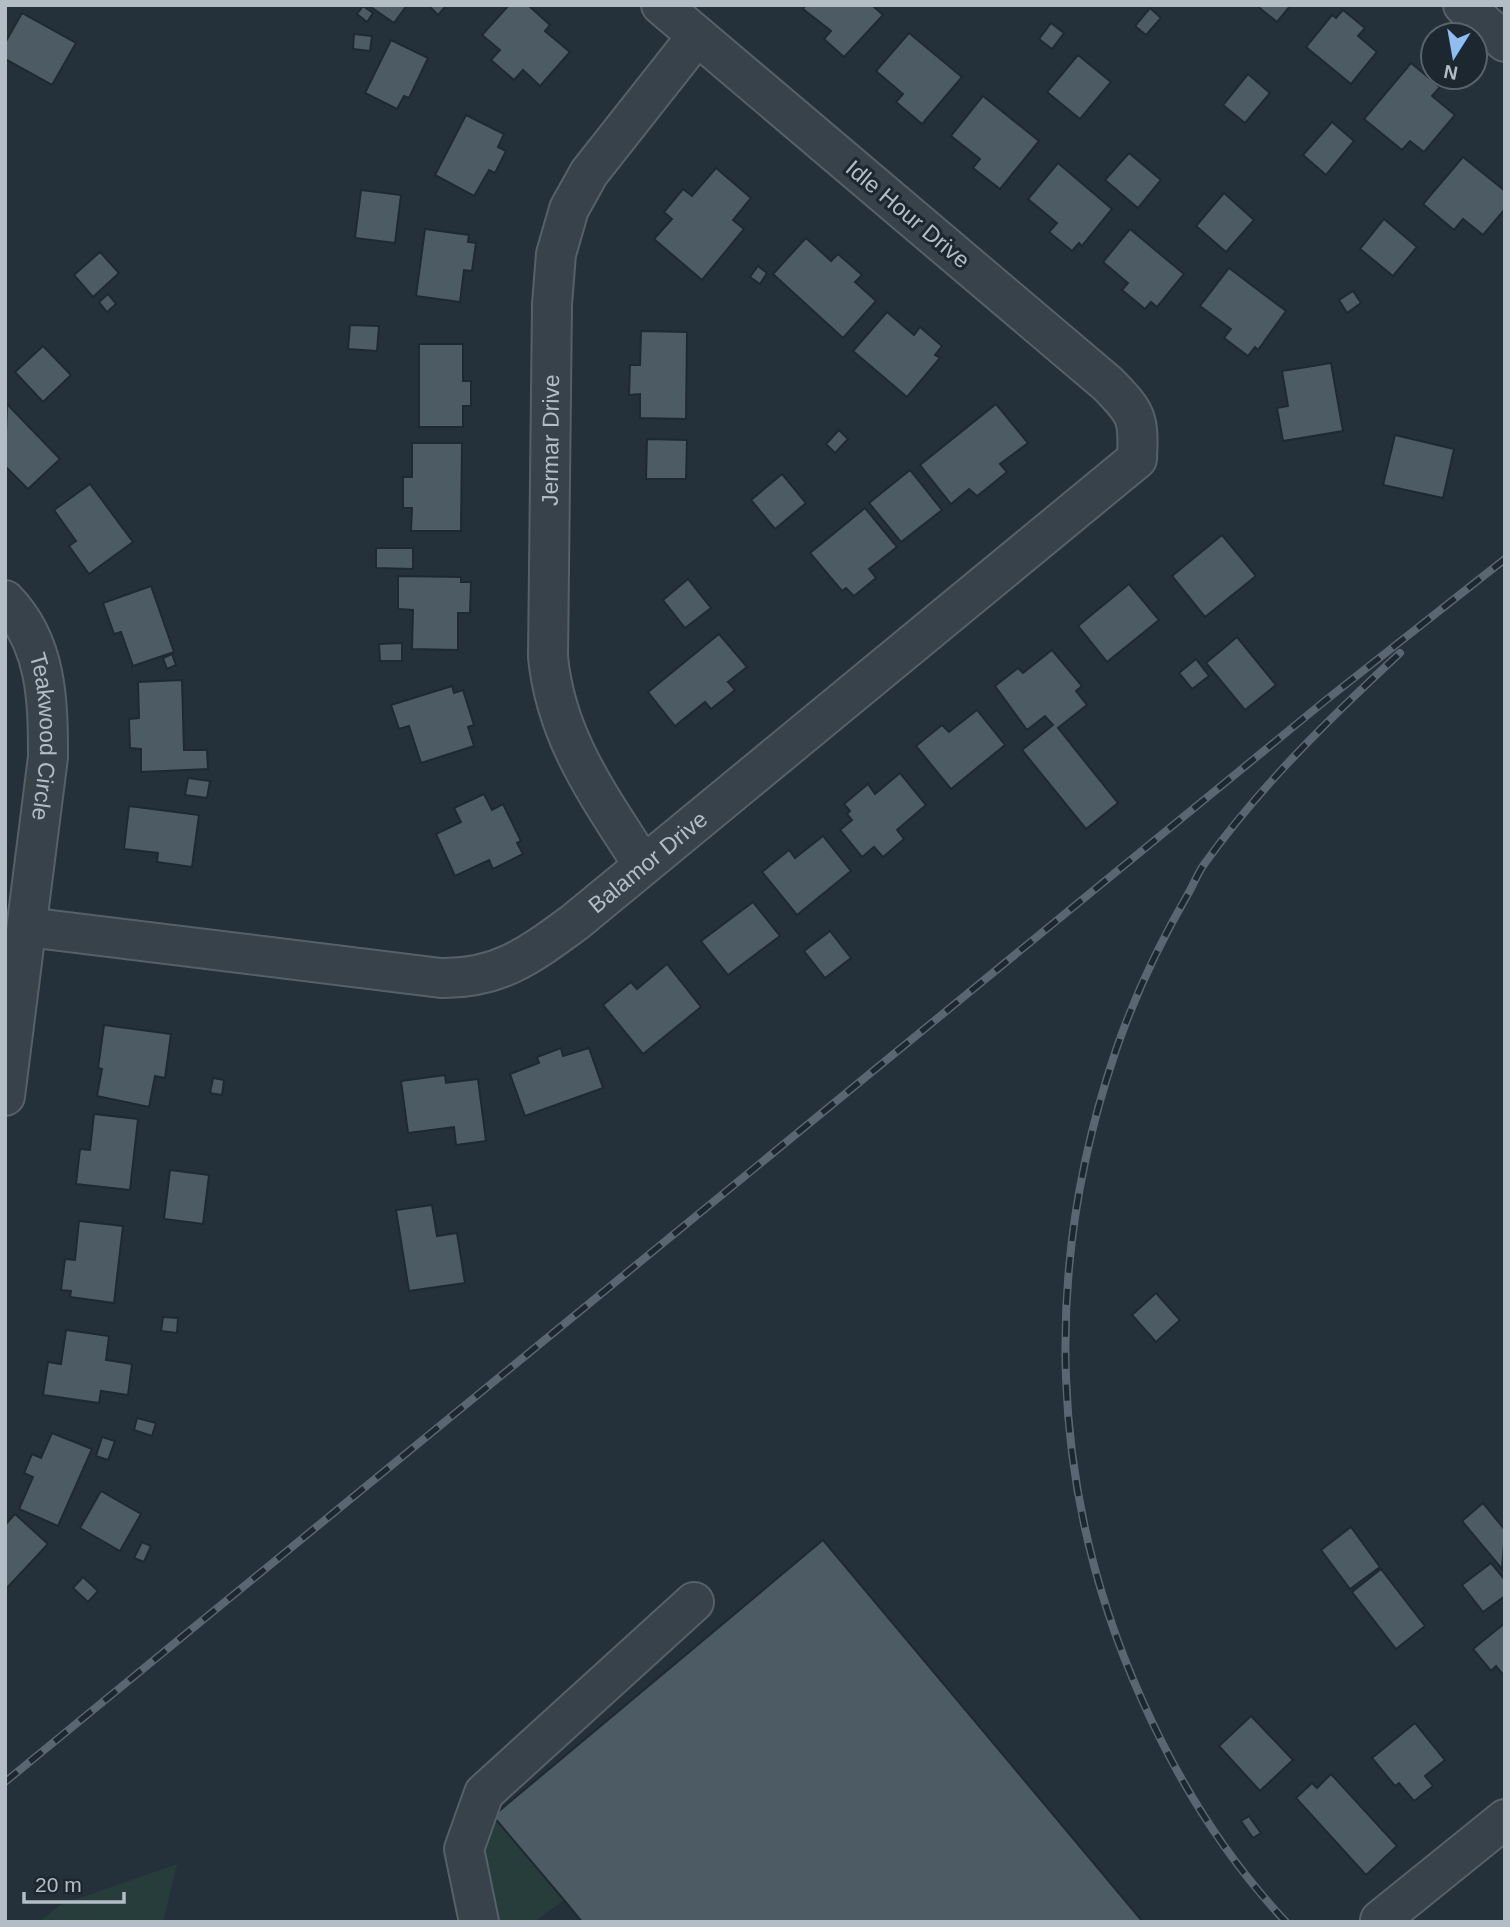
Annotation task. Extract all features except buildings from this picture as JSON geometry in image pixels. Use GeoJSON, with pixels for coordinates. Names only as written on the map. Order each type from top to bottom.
{"type":"FeatureCollection","features":[{"type":"Feature","properties":{"kind":"street","name":"Idle Hour Drive"},"geometry":{"type":"LineString","coordinates":[[661,5],[1108,384],[1134,411],[1138,433]]}},
{"type":"Feature","properties":{"kind":"street"},"geometry":{"type":"LineString","coordinates":[[1463,5],[1505,41]]}},
{"type":"Feature","properties":{"kind":"street","name":"Jermar Drive"},"geometry":{"type":"LineString","coordinates":[[643,865],[587,777],[565,732],[551,690],[548,657],[552,304],[556,254],[569,209],[589,173],[697,36]]}},
{"type":"Feature","properties":{"kind":"street","name":"Balamor Drive"},"geometry":{"type":"LineString","coordinates":[[27,927],[441,978],[467,979],[505,969],[538,950],[1119,477],[1137,459],[1138,433]]}},
{"type":"Feature","properties":{"kind":"street","name":"Teakwood Circle"},"geometry":{"type":"LineString","coordinates":[[5,600],[27,629],[38,654],[48,709],[48,757],[5,1096]]}},
{"type":"Feature","properties":{"kind":"street"},"geometry":{"type":"LineString","coordinates":[[479,1922],[464,1849],[484,1793],[694,1602]]}},
{"type":"Feature","properties":{"kind":"street"},"geometry":{"type":"LineString","coordinates":[[1380,1920],[1505,1819]]}},
{"type":"Feature","properties":{"kind":"green space"},"geometry":{"type":"Polygon","coordinates":[[[493,1816],[564,1900],[534,1922],[489,1922],[481,1859],[493,1816]]]}},
{"type":"Feature","properties":{"kind":"green space"},"geometry":{"type":"Polygon","coordinates":[[[177,1864],[163,1922],[39,1922],[60,1905],[177,1864]]]}},
{"type":"Feature","properties":{"kind":"railway"},"geometry":{"type":"LineString","coordinates":[[5,1782],[1326,700],[1505,559]]}},
{"type":"Feature","properties":{"kind":"railway"},"geometry":{"type":"LineString","coordinates":[[1286,1922],[1223,1845],[1187,1789],[1142,1700],[1111,1621],[1088,1541],[1073,1460],[1066,1378],[1067,1296],[1076,1214],[1092,1132],[1123,1030],[1167,932],[1203,867],[1249,806],[1322,727],[1400,653]]}}]}
